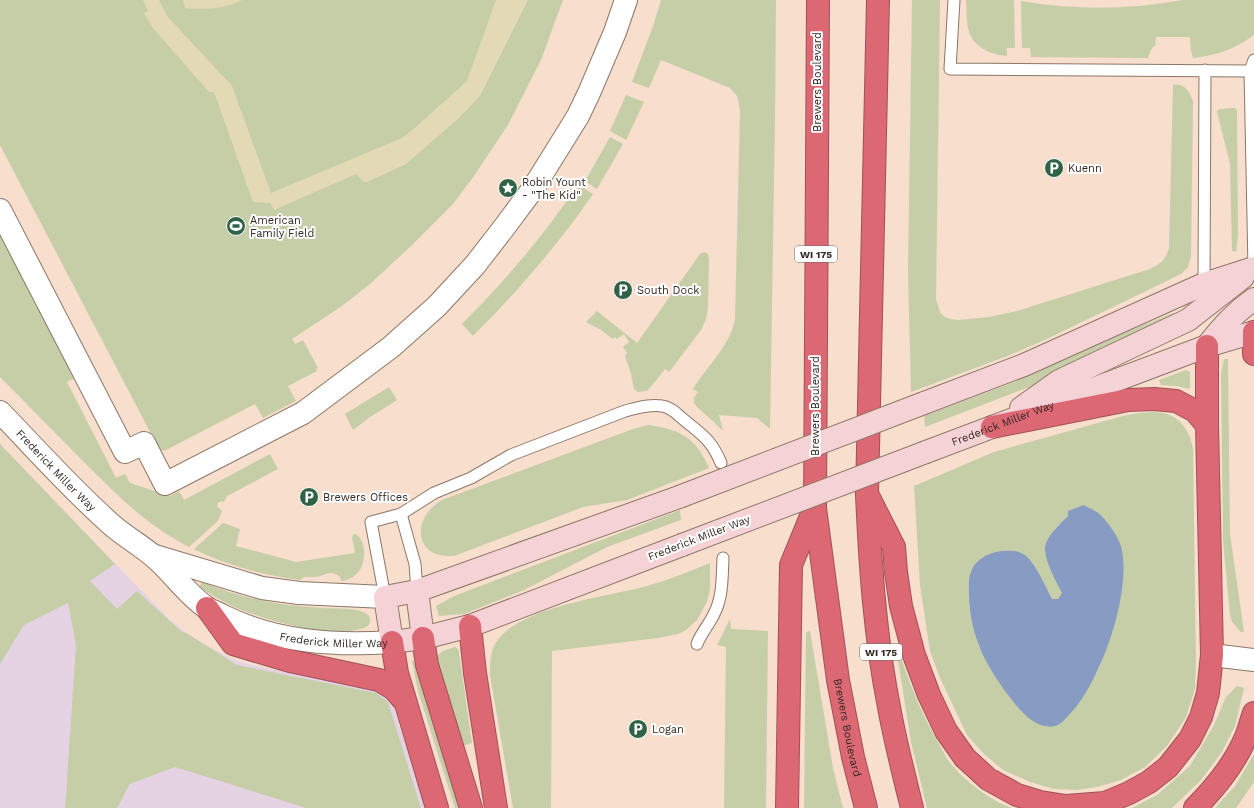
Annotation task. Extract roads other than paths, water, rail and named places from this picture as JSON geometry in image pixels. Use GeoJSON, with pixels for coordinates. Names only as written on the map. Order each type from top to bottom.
{"type":"FeatureCollection","features":[{"type":"Feature","properties":{"kind":"highway","name":"Brewers Boulevard"},"geometry":{"type":"LineString","coordinates":[[818,0],[815,508],[838,680],[853,756],[866,808]]}},
{"type":"Feature","properties":{"kind":"highway","name":"WI 175"},"geometry":{"type":"LineString","coordinates":[[878,0],[867,494],[869,551],[878,631],[889,707],[912,808]]}},
{"type":"Feature","properties":{"kind":"highway"},"geometry":{"type":"LineString","coordinates":[[1254,332],[1254,354]]}},
{"type":"Feature","properties":{"kind":"highway"},"geometry":{"type":"LineString","coordinates":[[867,494],[894,547],[901,606],[914,655],[929,696],[946,731],[965,758],[988,779],[1017,795],[1040,802],[1066,806],[1105,803],[1128,793],[1149,782],[1168,767],[1190,739],[1201,717],[1208,693],[1212,655],[1207,425],[1207,346]]}},
{"type":"Feature","properties":{"kind":"highway"},"geometry":{"type":"LineString","coordinates":[[992,428],[1128,400],[1154,399],[1176,401],[1195,411],[1207,425]]}},
{"type":"Feature","properties":{"kind":"highway"},"geometry":{"type":"LineString","coordinates":[[787,808],[791,566],[815,508]]}},
{"type":"Feature","properties":{"kind":"highway"},"geometry":{"type":"LineString","coordinates":[[207,608],[233,644],[290,661],[379,680],[394,689],[405,702]]}},
{"type":"Feature","properties":{"kind":"highway"},"geometry":{"type":"LineString","coordinates":[[470,626],[475,673],[496,808]]}},
{"type":"Feature","properties":{"kind":"highway"},"geometry":{"type":"LineString","coordinates":[[423,638],[427,665],[471,808]]}},
{"type":"Feature","properties":{"kind":"highway"},"geometry":{"type":"LineString","coordinates":[[392,642],[397,673],[437,808]]}},
{"type":"Feature","properties":{"kind":"highway"},"geometry":{"type":"LineString","coordinates":[[1195,808],[1233,761],[1245,738],[1254,713]]}},
{"type":"Feature","properties":{"kind":"street"},"geometry":{"type":"LineString","coordinates":[[0,210],[126,452],[144,443],[164,484],[303,413],[390,347],[437,306],[475,265],[506,225],[532,190],[571,127],[589,93],[626,0]]}},
{"type":"Feature","properties":{"kind":"street"},"geometry":{"type":"LineString","coordinates":[[1254,268],[1254,332]]}},
{"type":"Feature","properties":{"kind":"street"},"geometry":{"type":"LineString","coordinates":[[992,428],[1059,381],[1188,320],[1254,268]]}},
{"type":"Feature","properties":{"kind":"street","name":"Frederick Miller Way"},"geometry":{"type":"LineString","coordinates":[[153,556],[262,588],[299,593],[385,597],[417,591],[679,497],[1024,365],[1204,284],[1254,268]]}},
{"type":"Feature","properties":{"kind":"street"},"geometry":{"type":"LineString","coordinates":[[1204,284],[1207,346]]}},
{"type":"Feature","properties":{"kind":"street"},"geometry":{"type":"LineString","coordinates":[[1207,346],[1223,325],[1254,299]]}},
{"type":"Feature","properties":{"kind":"street","name":"Frederick Miller Way"},"geometry":{"type":"LineString","coordinates":[[0,412],[72,487],[113,526],[153,556],[189,594],[207,608],[238,623],[286,637],[310,642],[361,644],[423,638],[470,626],[1207,346],[1254,332]]}},
{"type":"Feature","properties":{"kind":"street"},"geometry":{"type":"LineString","coordinates":[[417,591],[423,638]]}},
{"type":"Feature","properties":{"kind":"street"},"geometry":{"type":"LineString","coordinates":[[385,597],[392,642]]}},
{"type":"Feature","properties":{"kind":"street"},"geometry":{"type":"LineString","coordinates":[[1212,655],[1254,660]]}},
{"type":"Feature","properties":{"kind":"lane"},"geometry":{"type":"LineString","coordinates":[[954,0],[950,69],[1250,71]]}},
{"type":"Feature","properties":{"kind":"lane"},"geometry":{"type":"LineString","coordinates":[[1254,60],[1250,71],[1254,268]]}},
{"type":"Feature","properties":{"kind":"lane"},"geometry":{"type":"LineString","coordinates":[[1204,284],[1205,70]]}},
{"type":"Feature","properties":{"kind":"lane"},"geometry":{"type":"LineString","coordinates":[[385,597],[371,522],[401,514],[434,493],[471,478],[511,455],[625,411],[644,407],[662,406],[671,409],[701,433],[716,452],[721,463]]}},
{"type":"Feature","properties":{"kind":"lane"},"geometry":{"type":"LineString","coordinates":[[401,514],[415,564],[417,591]]}},
{"type":"Feature","properties":{"kind":"lane"},"geometry":{"type":"LineString","coordinates":[[697,644],[700,636],[714,615],[718,603],[722,584],[723,558]]}},
{"type":"Feature","properties":{"kind":"water"},"geometry":{"type":"Polygon","coordinates":[[[1084,505],[1095,511],[1104,519],[1117,537],[1121,546],[1123,565],[1122,587],[1118,612],[1102,661],[1091,684],[1079,703],[1065,720],[1060,724],[1048,727],[1036,723],[1020,710],[1003,688],[988,664],[976,638],[973,625],[970,611],[969,577],[974,566],[984,557],[998,552],[1018,552],[1025,555],[1033,564],[1052,599],[1058,599],[1062,593],[1047,561],[1045,548],[1046,543],[1053,532],[1068,516],[1068,511],[1084,505]]]}},
{"type":"Feature","properties":{"kind":"place","name":"Kuenn"},"geometry":{"type":"Point","coordinates":[1054,168]}},
{"type":"Feature","properties":{"kind":"place","name":"Robin Yount - \"The Kid\""},"geometry":{"type":"Point","coordinates":[508,188]}},
{"type":"Feature","properties":{"kind":"place","name":"American Family Field"},"geometry":{"type":"Point","coordinates":[236,226]}},
{"type":"Feature","properties":{"kind":"place","name":"South Dock"},"geometry":{"type":"Point","coordinates":[623,290]}},
{"type":"Feature","properties":{"kind":"place","name":"Brewers Offices"},"geometry":{"type":"Point","coordinates":[309,497]}},
{"type":"Feature","properties":{"kind":"place","name":"Logan"},"geometry":{"type":"Point","coordinates":[638,729]}}]}
